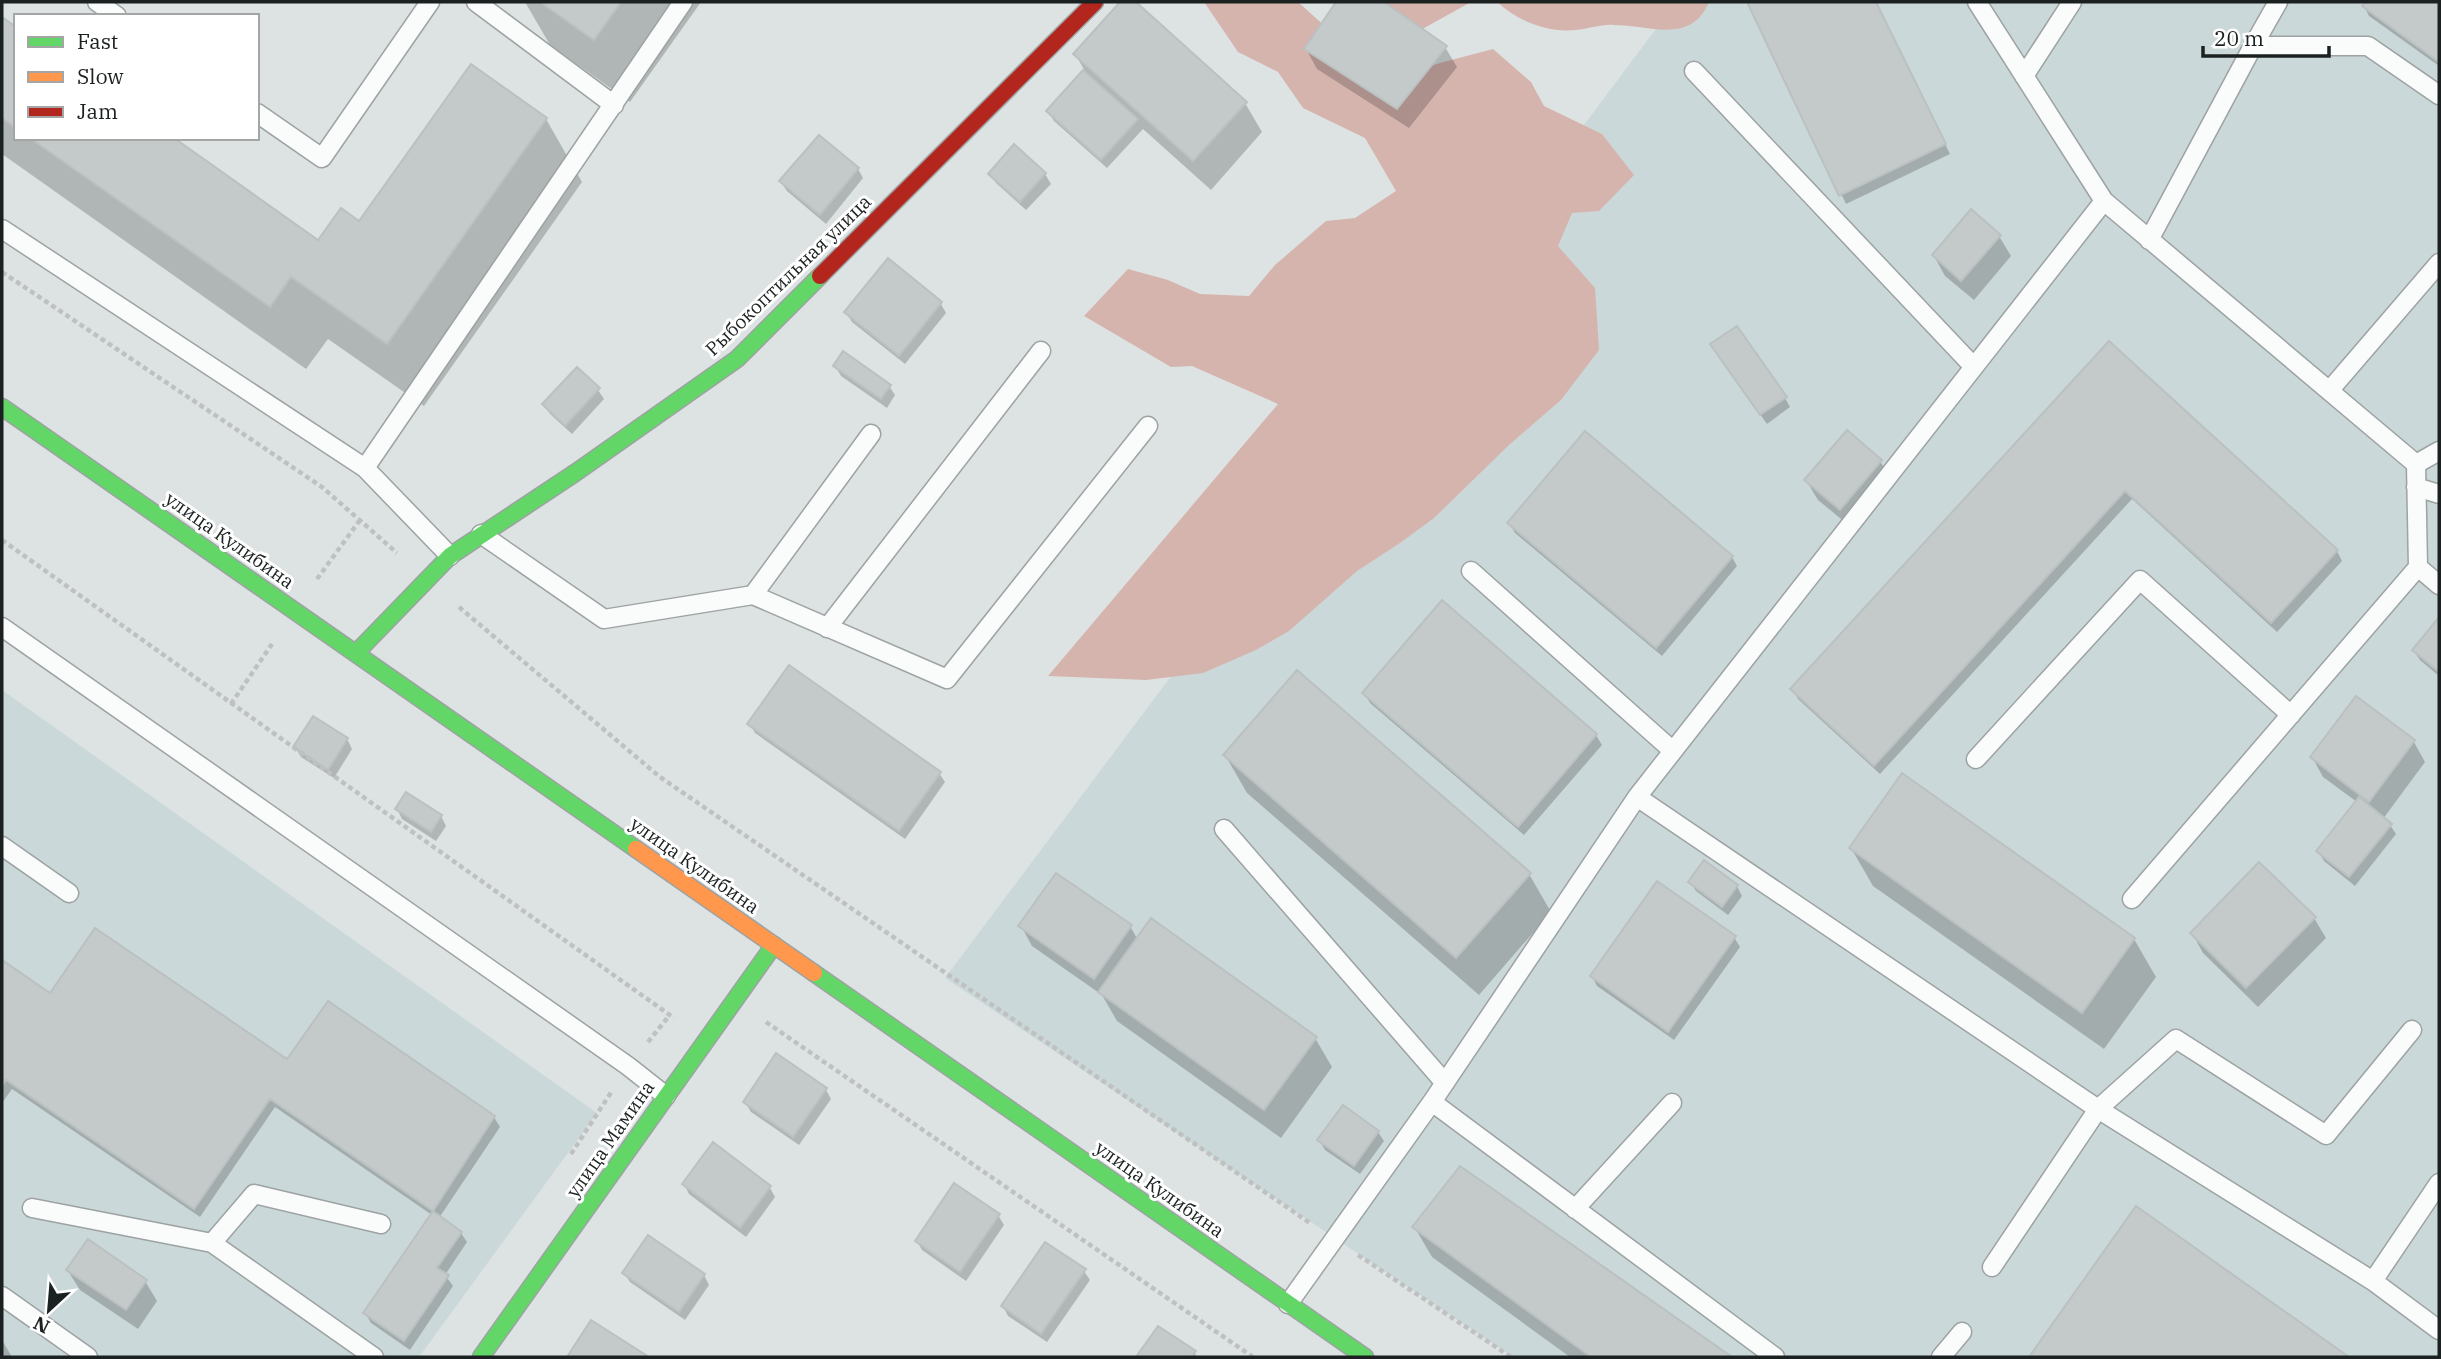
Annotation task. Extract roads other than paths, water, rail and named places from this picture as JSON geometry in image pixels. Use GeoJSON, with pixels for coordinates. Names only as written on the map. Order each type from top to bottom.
{"type":"FeatureCollection","features":[{"type":"Feature","properties":{"kind":"main road","name":"Рыбокоптильная улица"},"geometry":{"type":"LineString","coordinates":[[356,653],[450,556],[575,473],[737,359],[1095,2]]}},
{"type":"Feature","properties":{"kind":"main road","name":"улица Кулибина"},"geometry":{"type":"LineString","coordinates":[[2,407],[1365,1357]]}},
{"type":"Feature","properties":{"kind":"main road","name":"улица Мамина"},"geometry":{"type":"LineString","coordinates":[[481,1357],[774,945]]}},
{"type":"Feature","properties":{"kind":"lane"},"geometry":{"type":"LineString","coordinates":[[97,2],[114,14]]}},
{"type":"Feature","properties":{"kind":"lane"},"geometry":{"type":"LineString","coordinates":[[259,114],[322,158],[430,2]]}},
{"type":"Feature","properties":{"kind":"lane"},"geometry":{"type":"LineString","coordinates":[[476,2],[614,105]]}},
{"type":"Feature","properties":{"kind":"lane"},"geometry":{"type":"LineString","coordinates":[[365,468],[682,2]]}},
{"type":"Feature","properties":{"kind":"lane"},"geometry":{"type":"LineString","coordinates":[[1977,2],[2104,201],[2416,464]]}},
{"type":"Feature","properties":{"kind":"lane"},"geometry":{"type":"LineString","coordinates":[[2024,76],[2072,2]]}},
{"type":"Feature","properties":{"kind":"lane"},"geometry":{"type":"LineString","coordinates":[[2150,240],[2278,2]]}},
{"type":"Feature","properties":{"kind":"lane"},"geometry":{"type":"LineString","coordinates":[[2253,46],[2368,46],[2439,95]]}},
{"type":"Feature","properties":{"kind":"lane"},"geometry":{"type":"LineString","coordinates":[[1694,71],[1973,368]]}},
{"type":"Feature","properties":{"kind":"lane"},"geometry":{"type":"LineString","coordinates":[[1288,1304],[1432,1102],[1637,797],[2104,201]]}},
{"type":"Feature","properties":{"kind":"lane"},"geometry":{"type":"LineString","coordinates":[[2,229],[365,468],[450,556]]}},
{"type":"Feature","properties":{"kind":"lane"},"geometry":{"type":"LineString","coordinates":[[2329,391],[2439,263]]}},
{"type":"Feature","properties":{"kind":"lane"},"geometry":{"type":"LineString","coordinates":[[827,628],[1041,351]]}},
{"type":"Feature","properties":{"kind":"lane"},"geometry":{"type":"LineString","coordinates":[[481,534],[604,618],[753,595],[947,679],[1148,426]]}},
{"type":"Feature","properties":{"kind":"lane"},"geometry":{"type":"LineString","coordinates":[[753,595],[871,434]]}},
{"type":"Feature","properties":{"kind":"lane"},"geometry":{"type":"LineString","coordinates":[[2416,464],[2439,451]]}},
{"type":"Feature","properties":{"kind":"lane"},"geometry":{"type":"LineString","coordinates":[[2132,899],[2418,567],[2416,464]]}},
{"type":"Feature","properties":{"kind":"lane"},"geometry":{"type":"LineString","coordinates":[[2416,487],[2439,494]]}},
{"type":"Feature","properties":{"kind":"lane"},"geometry":{"type":"LineString","coordinates":[[2418,567],[2439,585]]}},
{"type":"Feature","properties":{"kind":"lane"},"geometry":{"type":"LineString","coordinates":[[1471,572],[1672,751]]}},
{"type":"Feature","properties":{"kind":"lane"},"geometry":{"type":"LineString","coordinates":[[1976,759],[2140,580],[2291,715]]}},
{"type":"Feature","properties":{"kind":"lane"},"geometry":{"type":"LineString","coordinates":[[2,626],[605,1050],[666,1096]]}},
{"type":"Feature","properties":{"kind":"lane"},"geometry":{"type":"LineString","coordinates":[[1637,797],[2098,1109],[2373,1281],[2439,1330]]}},
{"type":"Feature","properties":{"kind":"lane"},"geometry":{"type":"LineString","coordinates":[[1224,829],[1445,1083]]}},
{"type":"Feature","properties":{"kind":"lane"},"geometry":{"type":"LineString","coordinates":[[2,846],[69,893]]}},
{"type":"Feature","properties":{"kind":"lane"},"geometry":{"type":"LineString","coordinates":[[1992,1267],[2098,1109],[2176,1039],[2326,1135],[2412,1030]]}},
{"type":"Feature","properties":{"kind":"lane"},"geometry":{"type":"LineString","coordinates":[[1432,1102],[1776,1357]]}},
{"type":"Feature","properties":{"kind":"lane"},"geometry":{"type":"LineString","coordinates":[[1575,1209],[1672,1102]]}},
{"type":"Feature","properties":{"kind":"lane"},"geometry":{"type":"LineString","coordinates":[[2373,1281],[2439,1183]]}},
{"type":"Feature","properties":{"kind":"lane"},"geometry":{"type":"LineString","coordinates":[[212,1244],[254,1194],[381,1224]]}},
{"type":"Feature","properties":{"kind":"lane"},"geometry":{"type":"LineString","coordinates":[[32,1208],[212,1244],[373,1357]]}},
{"type":"Feature","properties":{"kind":"lane"},"geometry":{"type":"LineString","coordinates":[[2,1296],[88,1357]]}},
{"type":"Feature","properties":{"kind":"lane"},"geometry":{"type":"LineString","coordinates":[[1941,1357],[1962,1332]]}}]}
